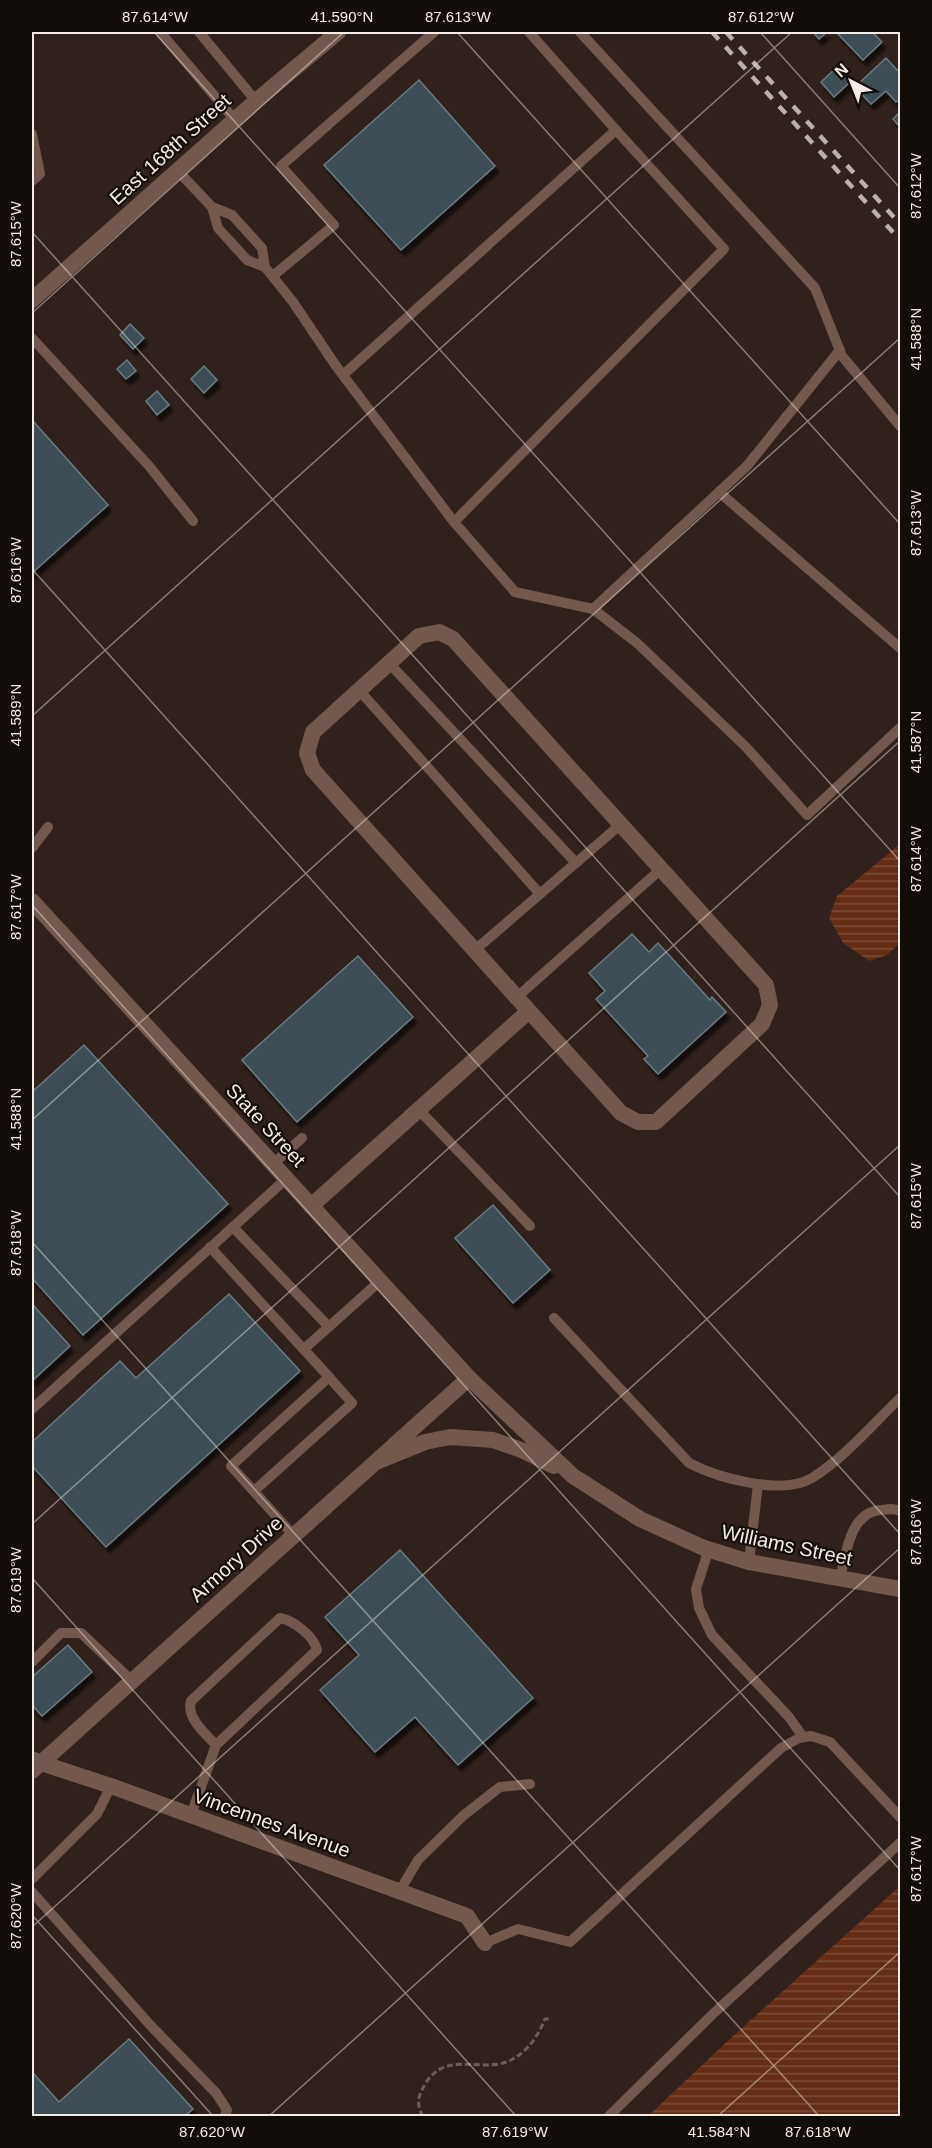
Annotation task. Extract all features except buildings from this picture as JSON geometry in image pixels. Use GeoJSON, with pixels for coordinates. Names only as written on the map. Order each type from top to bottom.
{"type":"FeatureCollection","features":[{"type":"Feature","properties":{"kind":"street","name":"East 168th Street"},"geometry":{"type":"LineString","coordinates":[[32,300],[256,101],[338,32]]}},
{"type":"Feature","properties":{"kind":"street"},"geometry":{"type":"LineString","coordinates":[[439,632],[453,639],[766,985],[770,1005],[762,1024],[656,1122],[638,1122],[621,1113],[314,770],[307,753],[312,732],[389,663],[419,636],[439,632]]}},
{"type":"Feature","properties":{"kind":"street","name":"State Street"},"geometry":{"type":"LineString","coordinates":[[32,901],[470,1378]]}},
{"type":"Feature","properties":{"kind":"street"},"geometry":{"type":"LineString","coordinates":[[311,1206],[529,1011]]}},
{"type":"Feature","properties":{"kind":"street","name":"Armory Drive"},"geometry":{"type":"LineString","coordinates":[[35,1764],[470,1378]]}},
{"type":"Feature","properties":{"kind":"street","name":"Williams Street"},"geometry":{"type":"LineString","coordinates":[[470,1378],[573,1476],[640,1519],[709,1549],[749,1562],[900,1589]]}},
{"type":"Feature","properties":{"kind":"street"},"geometry":{"type":"LineString","coordinates":[[376,1462],[425,1442],[450,1437],[493,1440],[524,1450],[573,1476]]}},
{"type":"Feature","properties":{"kind":"street","name":"Vincennes Avenue"},"geometry":{"type":"LineString","coordinates":[[35,1764],[111,1786],[467,1916],[485,1943]]}},
{"type":"Feature","properties":{"kind":"lane"},"geometry":{"type":"LineString","coordinates":[[160,32],[235,120]]}},
{"type":"Feature","properties":{"kind":"lane"},"geometry":{"type":"LineString","coordinates":[[199,32],[256,101]]}},
{"type":"Feature","properties":{"kind":"lane"},"geometry":{"type":"LineString","coordinates":[[273,276],[334,225],[281,166],[434,32]]}},
{"type":"Feature","properties":{"kind":"lane"},"geometry":{"type":"LineString","coordinates":[[454,522],[724,249],[529,32]]}},
{"type":"Feature","properties":{"kind":"lane"},"geometry":{"type":"LineString","coordinates":[[580,32],[815,288],[842,356],[900,426]]}},
{"type":"Feature","properties":{"kind":"lane"},"geometry":{"type":"LineString","coordinates":[[343,375],[616,130]]}},
{"type":"Feature","properties":{"kind":"lane"},"geometry":{"type":"LineString","coordinates":[[32,134],[40,174],[32,181]]}},
{"type":"Feature","properties":{"kind":"lane"},"geometry":{"type":"LineString","coordinates":[[178,171],[212,207],[232,214],[262,248],[265,267]]}},
{"type":"Feature","properties":{"kind":"lane"},"geometry":{"type":"LineString","coordinates":[[212,207],[218,228],[247,260],[265,267],[273,276],[343,375],[454,522],[515,592],[593,609],[637,643],[738,739],[807,815],[900,728]]}},
{"type":"Feature","properties":{"kind":"lane"},"geometry":{"type":"LineString","coordinates":[[32,338],[149,465],[193,521]]}},
{"type":"Feature","properties":{"kind":"lane"},"geometry":{"type":"LineString","coordinates":[[593,609],[747,466],[840,350]]}},
{"type":"Feature","properties":{"kind":"lane"},"geometry":{"type":"LineString","coordinates":[[719,492],[900,648]]}},
{"type":"Feature","properties":{"kind":"lane"},"geometry":{"type":"LineString","coordinates":[[389,663],[576,862]]}},
{"type":"Feature","properties":{"kind":"lane"},"geometry":{"type":"LineString","coordinates":[[359,690],[540,894]]}},
{"type":"Feature","properties":{"kind":"lane"},"geometry":{"type":"LineString","coordinates":[[475,950],[621,824]]}},
{"type":"Feature","properties":{"kind":"lane"},"geometry":{"type":"LineString","coordinates":[[32,848],[48,827]]}},
{"type":"Feature","properties":{"kind":"lane"},"geometry":{"type":"LineString","coordinates":[[517,998],[661,869]]}},
{"type":"Feature","properties":{"kind":"lane"},"geometry":{"type":"LineString","coordinates":[[419,1110],[530,1226]]}},
{"type":"Feature","properties":{"kind":"lane"},"geometry":{"type":"LineString","coordinates":[[273,1164],[302,1138]]}},
{"type":"Feature","properties":{"kind":"lane"},"geometry":{"type":"LineString","coordinates":[[32,1408],[286,1179]]}},
{"type":"Feature","properties":{"kind":"lane"},"geometry":{"type":"LineString","coordinates":[[233,1227],[329,1328]]}},
{"type":"Feature","properties":{"kind":"lane"},"geometry":{"type":"LineString","coordinates":[[210,1247],[352,1403],[254,1491]]}},
{"type":"Feature","properties":{"kind":"lane"},"geometry":{"type":"LineString","coordinates":[[304,1349],[380,1281]]}},
{"type":"Feature","properties":{"kind":"lane"},"geometry":{"type":"LineString","coordinates":[[554,1318],[689,1463],[721,1476],[758,1484],[790,1485],[811,1479],[835,1460],[900,1398]]}},
{"type":"Feature","properties":{"kind":"lane"},"geometry":{"type":"LineString","coordinates":[[294,1536],[231,1466],[329,1377]]}},
{"type":"Feature","properties":{"kind":"lane"},"geometry":{"type":"LineString","coordinates":[[749,1562],[758,1484]]}},
{"type":"Feature","properties":{"kind":"lane"},"geometry":{"type":"LineString","coordinates":[[840,1579],[854,1529],[864,1515],[870,1510],[899,1508]]}},
{"type":"Feature","properties":{"kind":"lane"},"geometry":{"type":"LineString","coordinates":[[709,1549],[696,1589],[699,1608],[712,1635],[789,1717],[803,1737]]}},
{"type":"Feature","properties":{"kind":"lane"},"geometry":{"type":"LineString","coordinates":[[191,1815],[216,1745],[317,1650],[315,1643],[289,1619],[280,1618],[268,1628],[191,1701],[189,1709],[192,1717],[216,1745]]}},
{"type":"Feature","properties":{"kind":"lane"},"geometry":{"type":"LineString","coordinates":[[32,1662],[61,1633],[81,1633],[132,1680]]}},
{"type":"Feature","properties":{"kind":"lane"},"geometry":{"type":"LineString","coordinates":[[485,1943],[518,1929],[570,1942],[781,1748],[803,1737],[811,1736],[830,1742],[900,1817]]}},
{"type":"Feature","properties":{"kind":"lane"},"geometry":{"type":"LineString","coordinates":[[399,1892],[417,1860],[464,1815],[500,1787],[530,1784]]}},
{"type":"Feature","properties":{"kind":"lane"},"geometry":{"type":"LineString","coordinates":[[32,1879],[97,1814],[111,1786]]}},
{"type":"Feature","properties":{"kind":"lane"},"geometry":{"type":"LineString","coordinates":[[609,2116],[715,2012],[900,1843]]}},
{"type":"Feature","properties":{"kind":"lane"},"geometry":{"type":"LineString","coordinates":[[32,1892],[151,2026],[216,2093],[227,2110],[225,2116]]}},
{"type":"Feature","properties":{"kind":"path"},"geometry":{"type":"LineString","coordinates":[[423,2116],[419,2109],[420,2093],[427,2080],[437,2071],[450,2065],[468,2063],[493,2065],[510,2061],[526,2049],[539,2033],[545,2019],[551,2019]]}},
{"type":"Feature","properties":{"kind":"shaded area"},"geometry":{"type":"Polygon","coordinates":[[[900,844],[900,943],[887,955],[869,961],[843,943],[829,918],[837,896],[900,844]]]}},
{"type":"Feature","properties":{"kind":"shaded area"},"geometry":{"type":"Polygon","coordinates":[[[900,1886],[900,2116],[648,2116],[733,2036],[900,1886]]]}},
{"type":"Feature","properties":{"kind":"railway"},"geometry":{"type":"LineString","coordinates":[[712,32],[900,240]]}},
{"type":"Feature","properties":{"kind":"railway"},"geometry":{"type":"LineString","coordinates":[[726,32],[900,224]]}}]}
